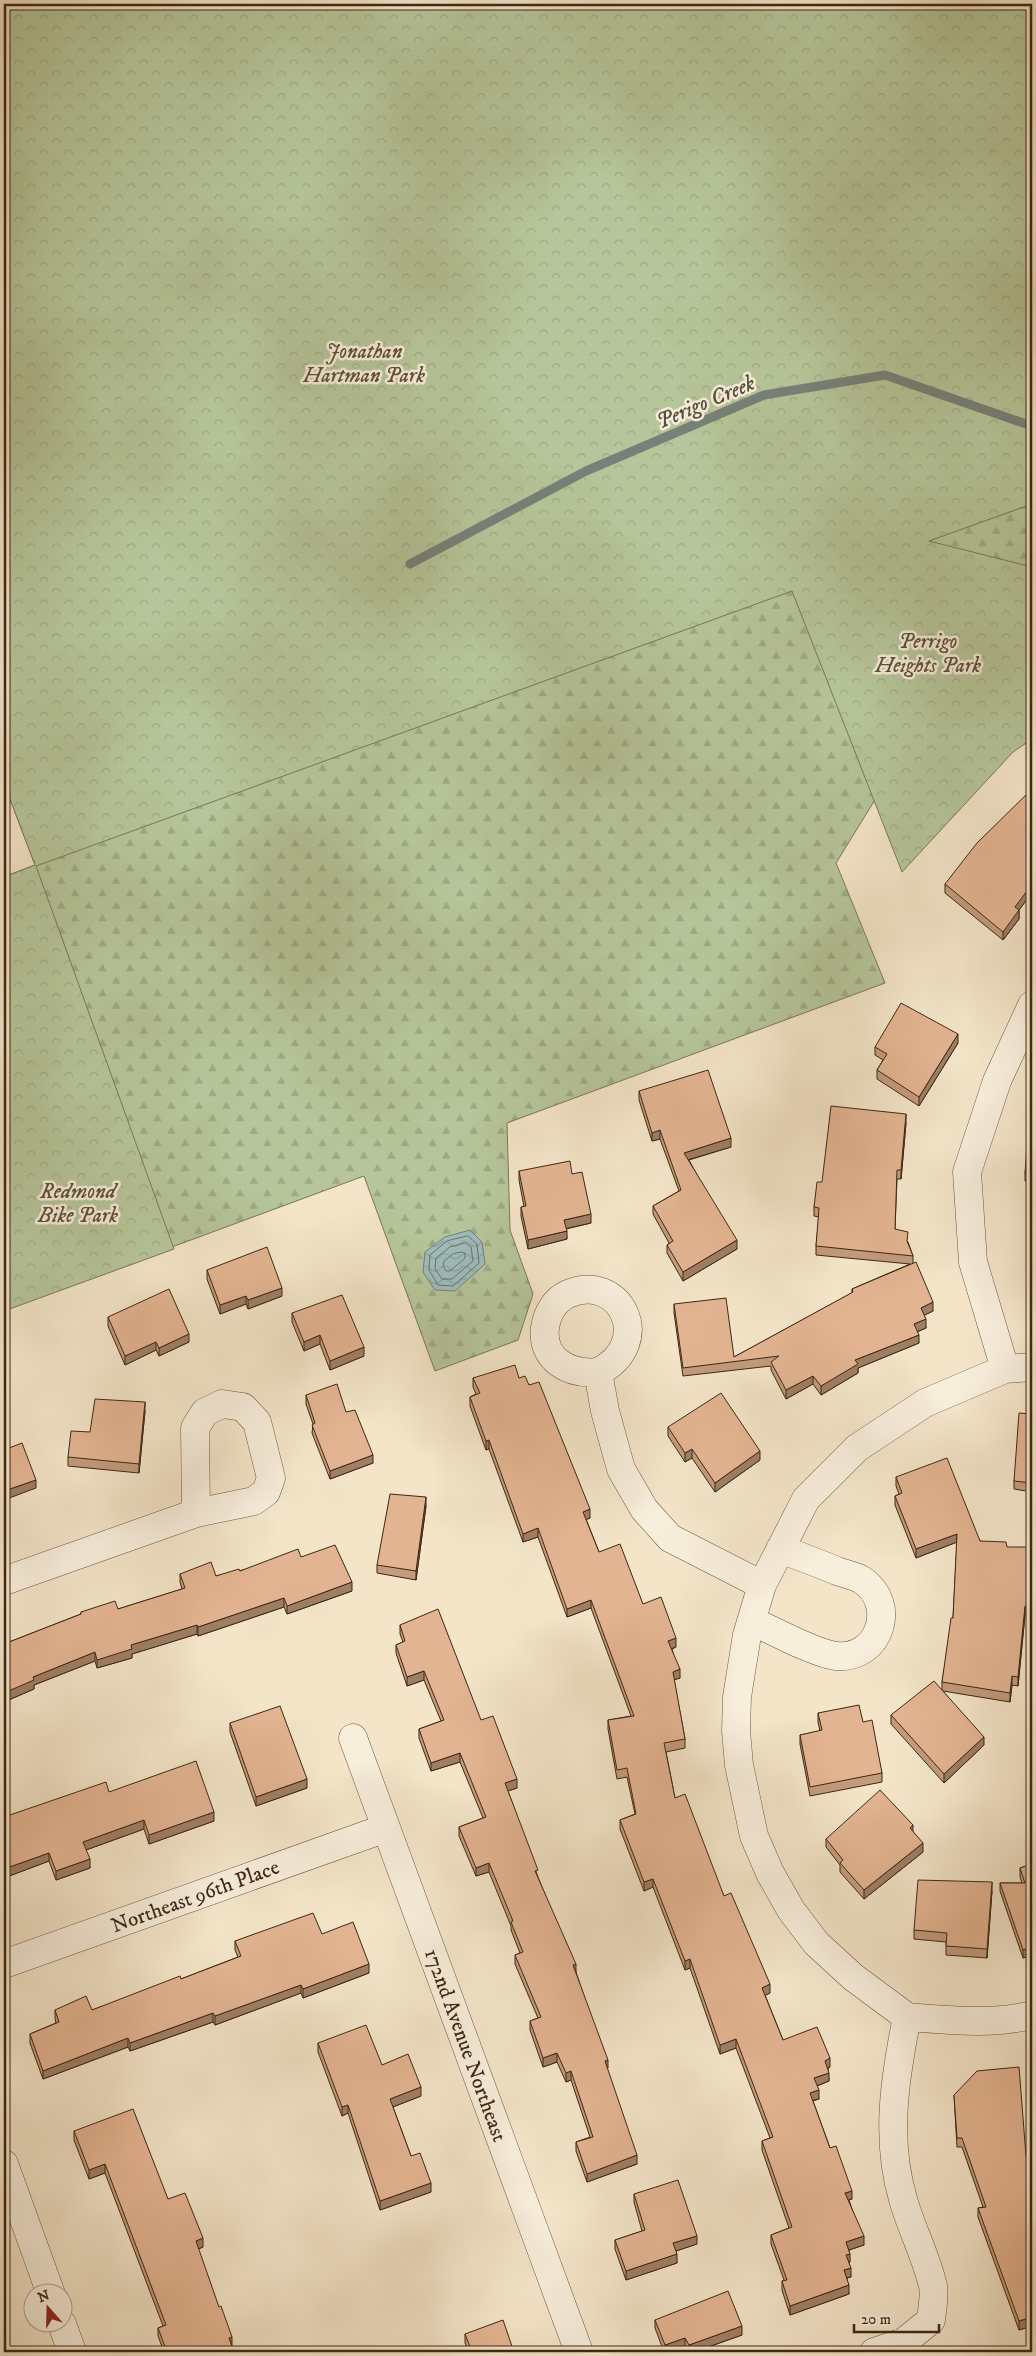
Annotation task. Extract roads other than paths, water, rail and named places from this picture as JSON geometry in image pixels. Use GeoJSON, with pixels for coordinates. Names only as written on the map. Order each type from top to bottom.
{"type":"FeatureCollection","features":[{"type":"Feature","properties":{"kind":"street"},"geometry":{"type":"LineString","coordinates":[[1005,1369],[973,1262],[967,1172],[997,1081],[1032,1006]]}},
{"type":"Feature","properties":{"kind":"street"},"geometry":{"type":"LineString","coordinates":[[1032,1367],[1005,1369],[926,1403],[857,1448],[806,1499],[762,1585],[752,1621],[737,1697],[736,1731],[739,1765],[754,1836],[770,1873],[791,1910],[816,1943],[853,1978],[907,2018],[964,2021],[1013,2020],[1032,2015]]}},
{"type":"Feature","properties":{"kind":"street"},"geometry":{"type":"LineString","coordinates":[[598,1372],[605,1411],[621,1469],[644,1509],[670,1538],[762,1585]]}},
{"type":"Feature","properties":{"kind":"street"},"geometry":{"type":"LineString","coordinates":[[4,1581],[196,1513]]}},
{"type":"Feature","properties":{"kind":"street"},"geometry":{"type":"LineString","coordinates":[[752,1621],[836,1656],[858,1653],[875,1639],[880,1628],[881,1606],[870,1587],[861,1580],[780,1549]]}},
{"type":"Feature","properties":{"kind":"street","name":"172nd Avenue Northeast"},"geometry":{"type":"LineString","coordinates":[[353,1738],[579,2352]]}},
{"type":"Feature","properties":{"kind":"street","name":"Northeast 96th Place"},"geometry":{"type":"LineString","coordinates":[[4,1964],[386,1828]]}},
{"type":"Feature","properties":{"kind":"street"},"geometry":{"type":"LineString","coordinates":[[874,2352],[904,2342],[931,2320],[934,2287],[902,2198],[894,2150],[893,2109],[896,2073],[907,2018]]}},
{"type":"Feature","properties":{"kind":"street"},"geometry":{"type":"LineString","coordinates":[[4,2164],[47,2284]]}},
{"type":"Feature","properties":{"kind":"street"},"geometry":{"type":"LineString","coordinates":[[66,2334],[72,2352]]}},
{"type":"Feature","properties":{"kind":"water"},"geometry":{"type":"Polygon","coordinates":[[[470,1230],[482,1242],[485,1264],[455,1291],[435,1290],[423,1272],[425,1252],[445,1237],[470,1230]]]}},
{"type":"Feature","properties":{"kind":"waterway","name":"Perigo Creek"},"geometry":{"type":"LineString","coordinates":[[410,564],[586,471],[764,395],[885,375],[1032,426]]}},
{"type":"Feature","properties":{"kind":"park label","name":"Jonathan Hartman Park"},"geometry":{"type":"Point","coordinates":[364,363]}},
{"type":"Feature","properties":{"kind":"park label","name":"Perrigo Heights Park"},"geometry":{"type":"Point","coordinates":[928,653]}},
{"type":"Feature","properties":{"kind":"park label","name":"Redmond Bike Park"},"geometry":{"type":"Point","coordinates":[78,1203]}}]}
